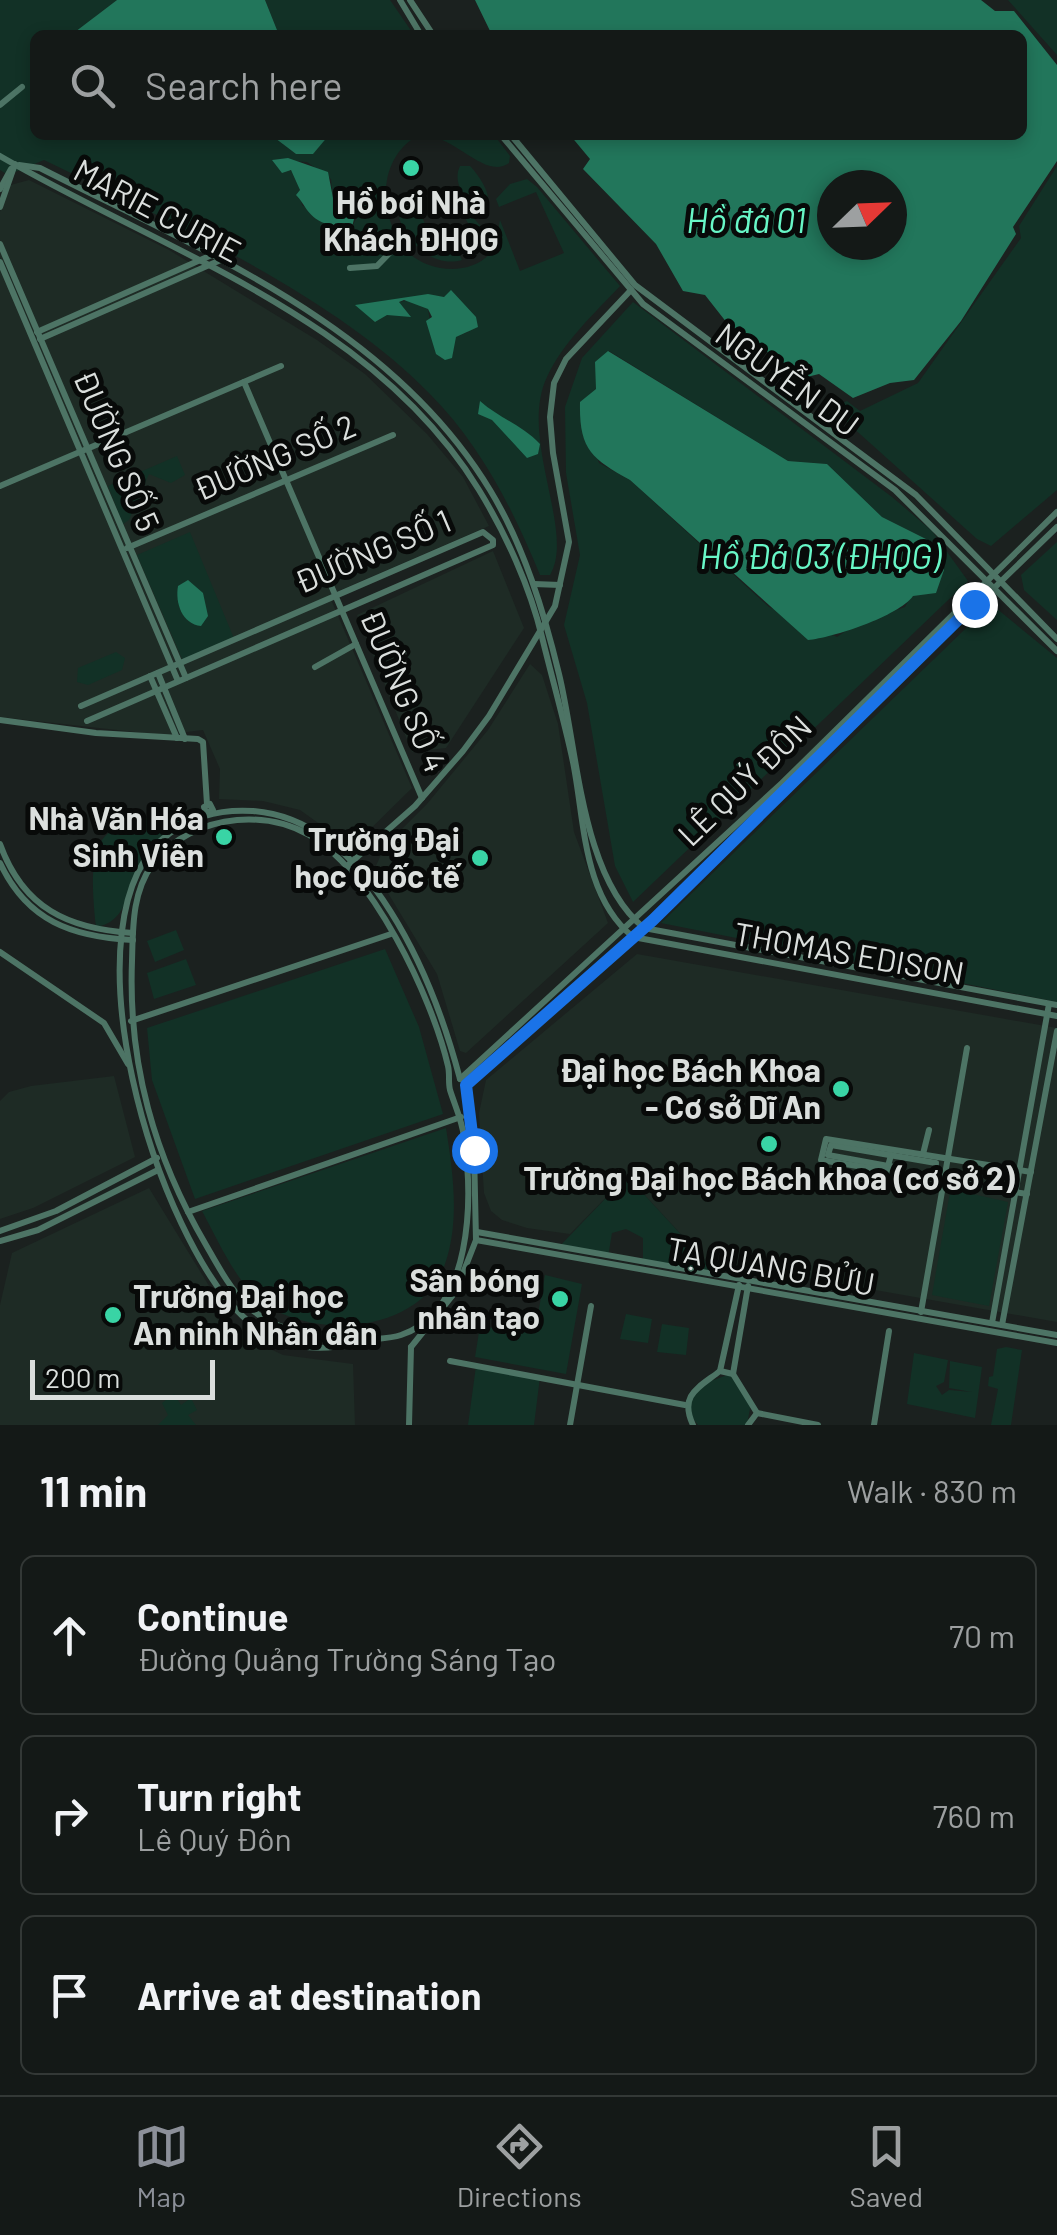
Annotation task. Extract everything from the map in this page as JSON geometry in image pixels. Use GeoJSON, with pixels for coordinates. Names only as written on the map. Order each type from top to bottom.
{"type":"FeatureCollection","features":[{"type":"Feature","properties":{"kind":"street"},"geometry":{"type":"LineString","coordinates":[[400,0],[428,30]]}},
{"type":"Feature","properties":{"kind":"street"},"geometry":{"type":"LineString","coordinates":[[410,0],[420,30]]}},
{"type":"Feature","properties":{"kind":"street"},"geometry":{"type":"LineString","coordinates":[[0,105],[22,86]]}},
{"type":"Feature","properties":{"kind":"street","name":"NGUYỄN DU"},"geometry":{"type":"LineString","coordinates":[[505,140],[632,288],[894,490],[1057,651]]}},
{"type":"Feature","properties":{"kind":"street","name":"NGUYỄN DU"},"geometry":{"type":"LineString","coordinates":[[515,140],[632,288],[916,495],[1057,640]]}},
{"type":"Feature","properties":{"kind":"street"},"geometry":{"type":"LineString","coordinates":[[0,156],[15,164]]}},
{"type":"Feature","properties":{"kind":"street"},"geometry":{"type":"LineString","coordinates":[[0,189],[15,164]]}},
{"type":"Feature","properties":{"kind":"street"},"geometry":{"type":"LineString","coordinates":[[0,207],[15,164]]}},
{"type":"Feature","properties":{"kind":"street","name":"MARIE CURIE"},"geometry":{"type":"LineString","coordinates":[[15,164],[40,168],[223,259],[414,395],[464,451],[492,494],[533,584],[573,731],[596,861],[634,920],[644,928]]}},
{"type":"Feature","properties":{"kind":"street","name":"MARIE CURIE"},"geometry":{"type":"LineString","coordinates":[[15,164],[207,263],[354,350],[460,463],[504,538],[543,628],[573,764],[585,849],[598,887],[624,930]]}},
{"type":"Feature","properties":{"kind":"street"},"geometry":{"type":"LineString","coordinates":[[350,268],[377,266],[404,240]]}},
{"type":"Feature","properties":{"kind":"street","name":"ĐƯỜNG SỐ 5"},"geometry":{"type":"LineString","coordinates":[[0,244],[182,680]]}},
{"type":"Feature","properties":{"kind":"street"},"geometry":{"type":"LineString","coordinates":[[207,263],[214,254]]}},
{"type":"Feature","properties":{"kind":"street"},"geometry":{"type":"LineString","coordinates":[[36,337],[223,259]]}},
{"type":"Feature","properties":{"kind":"street","name":"ĐƯỜNG SỐ 5"},"geometry":{"type":"LineString","coordinates":[[0,262],[36,337]]}},
{"type":"Feature","properties":{"kind":"street"},"geometry":{"type":"LineString","coordinates":[[348,865],[422,798],[488,720],[543,628],[561,585],[568,542],[551,435],[554,383],[566,359],[632,288]]}},
{"type":"Feature","properties":{"kind":"street"},"geometry":{"type":"LineString","coordinates":[[0,486],[281,366]]}},
{"type":"Feature","properties":{"kind":"street","name":"ĐƯỜNG SỐ 4"},"geometry":{"type":"LineString","coordinates":[[244,382],[422,798]]}},
{"type":"Feature","properties":{"kind":"street","name":"ĐƯỜNG SỐ 2"},"geometry":{"type":"LineString","coordinates":[[126,549],[393,435]]}},
{"type":"Feature","properties":{"kind":"street","name":"LÊ QUÝ ĐÔN"},"geometry":{"type":"LineString","coordinates":[[464,1086],[582,969],[782,783],[1057,512]]}},
{"type":"Feature","properties":{"kind":"street","name":"LÊ QUÝ ĐÔN"},"geometry":{"type":"LineString","coordinates":[[464,1086],[644,928],[1057,528]]}},
{"type":"Feature","properties":{"kind":"street","name":"ĐƯỜNG SỐ 1"},"geometry":{"type":"LineString","coordinates":[[80,706],[483,532],[493,540],[493,545],[88,720]]}},
{"type":"Feature","properties":{"kind":"street"},"geometry":{"type":"LineString","coordinates":[[533,584],[540,588],[561,585]]}},
{"type":"Feature","properties":{"kind":"street"},"geometry":{"type":"LineString","coordinates":[[316,667],[356,644]]}},
{"type":"Feature","properties":{"kind":"street"},"geometry":{"type":"LineString","coordinates":[[525,656],[547,658]]}},
{"type":"Feature","properties":{"kind":"street"},"geometry":{"type":"LineString","coordinates":[[158,673],[160,689]]}},
{"type":"Feature","properties":{"kind":"street"},"geometry":{"type":"LineString","coordinates":[[150,676],[160,689],[181,738]]}},
{"type":"Feature","properties":{"kind":"street"},"geometry":{"type":"LineString","coordinates":[[868,695],[877,702]]}},
{"type":"Feature","properties":{"kind":"street"},"geometry":{"type":"LineString","coordinates":[[0,720],[202,742],[207,804],[213,808],[209,813]]}},
{"type":"Feature","properties":{"kind":"street"},"geometry":{"type":"LineString","coordinates":[[821,744],[828,751]]}},
{"type":"Feature","properties":{"kind":"street"},"geometry":{"type":"LineString","coordinates":[[782,783],[789,790]]}},
{"type":"Feature","properties":{"kind":"street"},"geometry":{"type":"LineString","coordinates":[[246,810],[296,820],[327,836],[348,865],[414,954],[464,1086],[474,1150],[477,1236],[456,1290],[417,1332],[332,1350],[292,1344],[246,1319],[200,1255],[158,1158],[132,1063],[123,936],[128,891],[142,862],[173,830],[209,813],[246,810]]}},
{"type":"Feature","properties":{"kind":"street"},"geometry":{"type":"LineString","coordinates":[[209,813],[214,824]]}},
{"type":"Feature","properties":{"kind":"street"},"geometry":{"type":"LineString","coordinates":[[132,1063],[133,937],[139,892],[152,865],[181,838],[214,824],[254,820],[293,827],[348,865],[392,934],[426,1002],[461,1117],[468,1171],[466,1237],[442,1298],[417,1332],[419,1343],[411,1347]]}},
{"type":"Feature","properties":{"kind":"street"},"geometry":{"type":"LineString","coordinates":[[0,844],[20,884],[50,914],[91,930],[123,936]]}},
{"type":"Feature","properties":{"kind":"street"},"geometry":{"type":"LineString","coordinates":[[0,863],[13,887],[47,922],[79,934],[133,937]]}},
{"type":"Feature","properties":{"kind":"street","name":"THOMAS EDISON"},"geometry":{"type":"LineString","coordinates":[[644,928],[1053,1004]]}},
{"type":"Feature","properties":{"kind":"street"},"geometry":{"type":"LineString","coordinates":[[624,930],[633,937]]}},
{"type":"Feature","properties":{"kind":"street"},"geometry":{"type":"LineString","coordinates":[[132,1022],[392,934]]}},
{"type":"Feature","properties":{"kind":"street","name":"THOMAS EDISON"},"geometry":{"type":"LineString","coordinates":[[633,937],[734,959],[1057,1016]]}},
{"type":"Feature","properties":{"kind":"street"},"geometry":{"type":"LineString","coordinates":[[734,959],[736,945]]}},
{"type":"Feature","properties":{"kind":"street"},"geometry":{"type":"LineString","coordinates":[[0,952],[104,1022],[132,1063]]}},
{"type":"Feature","properties":{"kind":"street"},"geometry":{"type":"LineString","coordinates":[[582,969],[589,976]]}},
{"type":"Feature","properties":{"kind":"street"},"geometry":{"type":"LineString","coordinates":[[992,1323],[1048,1014],[1053,1004]]}},
{"type":"Feature","properties":{"kind":"street"},"geometry":{"type":"LineString","coordinates":[[1002,1325],[1057,1031]]}},
{"type":"Feature","properties":{"kind":"street"},"geometry":{"type":"LineString","coordinates":[[921,1315],[967,1048]]}},
{"type":"Feature","properties":{"kind":"street"},"geometry":{"type":"LineString","coordinates":[[451,1084],[464,1086]]}},
{"type":"Feature","properties":{"kind":"street"},"geometry":{"type":"LineString","coordinates":[[1035,1085],[1047,1087]]}},
{"type":"Feature","properties":{"kind":"street"},"geometry":{"type":"LineString","coordinates":[[454,1095],[464,1086]]}},
{"type":"Feature","properties":{"kind":"street"},"geometry":{"type":"LineString","coordinates":[[188,1212],[461,1117]]}},
{"type":"Feature","properties":{"kind":"street"},"geometry":{"type":"LineString","coordinates":[[923,1154],[929,1130]]}},
{"type":"Feature","properties":{"kind":"street"},"geometry":{"type":"LineString","coordinates":[[1027,1194],[821,1160],[826,1138],[1031,1172]]}},
{"type":"Feature","properties":{"kind":"street"},"geometry":{"type":"LineString","coordinates":[[831,1144],[936,1163],[934,1174],[888,1166],[828,1155],[831,1144]]}},
{"type":"Feature","properties":{"kind":"street"},"geometry":{"type":"LineString","coordinates":[[888,1166],[890,1155]]}},
{"type":"Feature","properties":{"kind":"street"},"geometry":{"type":"LineString","coordinates":[[0,1231],[56,1211],[158,1158]]}},
{"type":"Feature","properties":{"kind":"street"},"geometry":{"type":"LineString","coordinates":[[162,1169],[232,1289],[254,1312],[299,1335],[351,1343]]}},
{"type":"Feature","properties":{"kind":"street"},"geometry":{"type":"LineString","coordinates":[[0,1241],[38,1230],[162,1169]]}},
{"type":"Feature","properties":{"kind":"street","name":"TẠ QUANG BỬU"},"geometry":{"type":"LineString","coordinates":[[477,1236],[1057,1343]]}},
{"type":"Feature","properties":{"kind":"street"},"geometry":{"type":"LineString","coordinates":[[1003,1261],[1014,1263]]}},
{"type":"Feature","properties":{"kind":"street"},"geometry":{"type":"LineString","coordinates":[[693,1425],[685,1405],[688,1396],[720,1371],[744,1283]]}},
{"type":"Feature","properties":{"kind":"street"},"geometry":{"type":"LineString","coordinates":[[744,1283],[732,1374],[757,1413],[818,1425]]}},
{"type":"Feature","properties":{"kind":"street"},"geometry":{"type":"LineString","coordinates":[[570,1425],[591,1306]]}},
{"type":"Feature","properties":{"kind":"street","name":"TẠ QUANG BỬU"},"geometry":{"type":"LineString","coordinates":[[921,1315],[1057,1335]]}},
{"type":"Feature","properties":{"kind":"street"},"geometry":{"type":"LineString","coordinates":[[874,1425],[889,1331]]}},
{"type":"Feature","properties":{"kind":"street"},"geometry":{"type":"LineString","coordinates":[[402,1334],[404,1343],[411,1347]]}},
{"type":"Feature","properties":{"kind":"street"},"geometry":{"type":"LineString","coordinates":[[409,1425],[411,1347]]}},
{"type":"Feature","properties":{"kind":"street"},"geometry":{"type":"LineString","coordinates":[[450,1361],[685,1405]]}},
{"type":"Feature","properties":{"kind":"street"},"geometry":{"type":"LineString","coordinates":[[720,1371],[732,1374]]}},
{"type":"Feature","properties":{"kind":"street"},"geometry":{"type":"LineString","coordinates":[[748,1425],[757,1413]]}},
{"type":"Feature","properties":{"kind":"shaded area"},"geometry":{"type":"Polygon","coordinates":[[[0,0],[117,0],[78,30],[30,30],[30,140],[278,140],[296,154],[312,154],[325,140],[412,140],[395,158],[389,172],[386,188],[390,222],[407,251],[428,265],[441,268],[467,267],[489,255],[497,241],[500,220],[520,271],[564,253],[536,192],[499,207],[496,199],[510,184],[527,179],[620,286],[562,352],[547,377],[540,401],[542,455],[556,534],[556,557],[550,575],[540,575],[493,478],[447,413],[390,357],[346,324],[247,262],[44,160],[8,175],[0,170],[0,0]],[[276,160],[298,176],[302,205],[334,225],[352,227],[357,217],[333,198],[331,179],[307,162],[276,160]],[[424,295],[363,308],[375,322],[387,314],[410,316],[398,302],[414,300],[428,309],[430,321],[452,356],[455,337],[468,332],[445,297],[424,295]]]}},
{"type":"Feature","properties":{"kind":"shaded area"},"geometry":{"type":"Polygon","coordinates":[[[265,0],[390,0],[411,30],[277,30],[265,0]]]}},
{"type":"Feature","properties":{"kind":"shaded area"},"geometry":{"type":"Polygon","coordinates":[[[1008,0],[1057,0],[1057,55],[1008,0]]]}},
{"type":"Feature","properties":{"kind":"shaded area"},"geometry":{"type":"Polygon","coordinates":[[[441,140],[498,140],[510,156],[509,163],[491,166],[441,140]]]}},
{"type":"Feature","properties":{"kind":"shaded area"},"geometry":{"type":"Polygon","coordinates":[[[460,166],[470,166],[482,182],[488,201],[486,213],[475,211],[464,196],[458,178],[460,166]]]}},
{"type":"Feature","properties":{"kind":"shaded area"},"geometry":{"type":"Polygon","coordinates":[[[1057,166],[1057,490],[991,546],[977,539],[831,408],[847,401],[860,411],[918,383],[1021,238],[1019,226],[1057,166]]]}},
{"type":"Feature","properties":{"kind":"shaded area"},"geometry":{"type":"Polygon","coordinates":[[[29,180],[169,250],[317,340],[365,374],[427,434],[463,477],[489,526],[329,595],[412,788],[352,847],[300,810],[263,801],[219,799],[220,769],[203,730],[162,735],[0,717],[0,212],[7,186],[29,180]]]}},
{"type":"Feature","properties":{"kind":"shaded area"},"geometry":{"type":"Polygon","coordinates":[[[457,200],[488,234],[473,258],[459,238],[473,232],[459,207],[450,211],[447,204],[457,200]]]}},
{"type":"Feature","properties":{"kind":"shaded area"},"geometry":{"type":"Polygon","coordinates":[[[418,207],[438,256],[457,250],[462,260],[432,257],[409,237],[399,218],[418,207]]]}},
{"type":"Feature","properties":{"kind":"shaded area"},"geometry":{"type":"Polygon","coordinates":[[[633,302],[892,497],[932,531],[968,581],[633,902],[615,866],[587,703],[564,625],[580,555],[566,473],[565,407],[582,358],[633,302]],[[609,351],[596,389],[580,403],[599,463],[630,480],[769,607],[837,637],[856,624],[905,607],[938,545],[882,517],[827,464],[788,461],[609,351]]]}},
{"type":"Feature","properties":{"kind":"shaded area"},"geometry":{"type":"Polygon","coordinates":[[[177,456],[185,475],[171,483],[149,474],[129,520],[123,524],[108,486],[177,456]]]}},
{"type":"Feature","properties":{"kind":"shaded area"},"geometry":{"type":"Polygon","coordinates":[[[190,532],[235,641],[183,661],[137,555],[190,532]]]}},
{"type":"Feature","properties":{"kind":"shaded area"},"geometry":{"type":"Polygon","coordinates":[[[1057,542],[1057,620],[1024,590],[1021,575],[1057,542]]]}},
{"type":"Feature","properties":{"kind":"shaded area"},"geometry":{"type":"Polygon","coordinates":[[[493,551],[524,628],[446,748],[412,752],[357,615],[493,551]]]}},
{"type":"Feature","properties":{"kind":"shaded area"},"geometry":{"type":"Polygon","coordinates":[[[991,604],[1057,658],[1057,1002],[661,923],[991,604]]]}},
{"type":"Feature","properties":{"kind":"shaded area"},"geometry":{"type":"Polygon","coordinates":[[[116,652],[125,658],[122,670],[88,685],[77,682],[78,668],[116,652]]]}},
{"type":"Feature","properties":{"kind":"shaded area","name":"Trường Đại học Quốc tế"},"geometry":{"type":"Polygon","coordinates":[[[530,664],[542,675],[558,724],[574,832],[608,923],[466,1053],[460,1051],[437,974],[374,870],[385,846],[427,804],[488,730],[530,664]]]}},
{"type":"Feature","properties":{"kind":"shaded area"},"geometry":{"type":"Polygon","coordinates":[[[198,808],[196,817],[151,852],[117,917],[96,927],[94,866],[98,847],[107,834],[140,820],[198,808]]]}},
{"type":"Feature","properties":{"kind":"shaded area"},"geometry":{"type":"Polygon","coordinates":[[[176,930],[184,950],[155,962],[147,941],[176,930]]]}},
{"type":"Feature","properties":{"kind":"shaded area"},"geometry":{"type":"Polygon","coordinates":[[[385,949],[419,1027],[443,1114],[195,1199],[152,1080],[147,1028],[385,949]]]}},
{"type":"Feature","properties":{"kind":"shaded area","name":"Trường Đại học Bách khoa (cơ sở 2)"},"geometry":{"type":"Polygon","coordinates":[[[637,954],[1057,1028],[1057,1322],[705,1260],[627,1176],[570,1234],[527,1228],[502,1220],[491,1211],[484,1193],[479,1113],[486,1080],[637,954]]]}},
{"type":"Feature","properties":{"kind":"shaded area"},"geometry":{"type":"Polygon","coordinates":[[[186,959],[196,985],[154,999],[147,973],[186,959]]]}},
{"type":"Feature","properties":{"kind":"shaded area"},"geometry":{"type":"Polygon","coordinates":[[[114,1076],[135,1157],[33,1208],[0,1219],[0,1101],[9,1092],[31,1086],[114,1076]]]}},
{"type":"Feature","properties":{"kind":"shaded area"},"geometry":{"type":"Polygon","coordinates":[[[446,1128],[454,1214],[445,1264],[431,1289],[410,1307],[384,1319],[355,1325],[325,1325],[296,1319],[270,1307],[242,1281],[202,1211],[446,1128]]]}},
{"type":"Feature","properties":{"kind":"shaded area"},"geometry":{"type":"Polygon","coordinates":[[[627,1176],[717,1276],[643,1262],[643,1238],[626,1229],[612,1233],[608,1257],[558,1248],[627,1176]]]}},
{"type":"Feature","properties":{"kind":"shaded area","name":"Trường Đại học An ninh Nhân dân"},"geometry":{"type":"Polygon","coordinates":[[[149,1188],[233,1325],[247,1338],[283,1355],[353,1364],[355,1425],[0,1425],[0,1305],[12,1253],[149,1188]]]}},
{"type":"Feature","properties":{"kind":"shaded area"},"geometry":{"type":"Polygon","coordinates":[[[950,1192],[1008,1202],[989,1306],[932,1295],[950,1192]]]}},
{"type":"Feature","properties":{"kind":"shaded area"},"geometry":{"type":"Polygon","coordinates":[[[545,1275],[582,1284],[566,1374],[475,1357],[480,1326],[495,1328],[499,1317],[536,1325],[545,1275]]]}},
{"type":"Feature","properties":{"kind":"shaded area"},"geometry":{"type":"Polygon","coordinates":[[[626,1314],[652,1319],[648,1343],[620,1339],[626,1314]]]}},
{"type":"Feature","properties":{"kind":"shaded area"},"geometry":{"type":"Polygon","coordinates":[[[662,1324],[689,1328],[686,1355],[657,1352],[662,1324]]]}},
{"type":"Feature","properties":{"kind":"shaded area"},"geometry":{"type":"Polygon","coordinates":[[[997,1349],[1022,1350],[1011,1425],[991,1425],[998,1389],[988,1386],[989,1377],[993,1376],[997,1349]]]}},
{"type":"Feature","properties":{"kind":"shaded area"},"geometry":{"type":"Polygon","coordinates":[[[914,1353],[948,1360],[944,1382],[936,1386],[942,1395],[949,1390],[972,1392],[949,1388],[950,1361],[982,1367],[975,1418],[907,1404],[914,1353]]]}},
{"type":"Feature","properties":{"kind":"shaded area"},"geometry":{"type":"Polygon","coordinates":[[[476,1366],[540,1377],[534,1425],[468,1425],[476,1366]]]}},
{"type":"Feature","properties":{"kind":"shaded area"},"geometry":{"type":"Polygon","coordinates":[[[730,1374],[751,1403],[747,1425],[698,1425],[691,1416],[691,1397],[711,1381],[730,1374]]]}},
{"type":"Feature","properties":{"kind":"shaded area"},"geometry":{"type":"Polygon","coordinates":[[[174,1394],[181,1405],[191,1398],[197,1410],[188,1415],[196,1425],[158,1425],[168,1415],[162,1403],[174,1394]]]}},
{"type":"Feature","properties":{"kind":"water"},"geometry":{"type":"Polygon","coordinates":[[[117,0],[265,0],[277,30],[78,30],[117,0]]]}},
{"type":"Feature","properties":{"kind":"water","name":"Hồ đá 01"},"geometry":{"type":"Polygon","coordinates":[[[475,0],[981,0],[995,11],[1014,11],[1057,65],[1057,161],[1013,227],[1016,234],[961,321],[914,380],[890,383],[853,398],[819,374],[803,378],[727,323],[705,295],[683,291],[656,244],[583,169],[590,159],[574,140],[1027,140],[1027,30],[490,30],[475,0]]]}},
{"type":"Feature","properties":{"kind":"water"},"geometry":{"type":"Polygon","coordinates":[[[278,140],[325,140],[313,154],[296,154],[278,140]]]}},
{"type":"Feature","properties":{"kind":"water"},"geometry":{"type":"Polygon","coordinates":[[[288,158],[328,172],[333,198],[357,207],[352,227],[355,243],[341,242],[334,225],[319,221],[309,212],[296,195],[300,190],[291,170],[282,173],[272,160],[288,158]]]}},
{"type":"Feature","properties":{"kind":"water"},"geometry":{"type":"Polygon","coordinates":[[[451,290],[476,317],[478,327],[456,337],[452,358],[445,360],[436,354],[426,321],[432,317],[428,309],[404,300],[399,302],[411,317],[387,315],[375,322],[355,305],[428,294],[444,297],[451,290]]]}},
{"type":"Feature","properties":{"kind":"water","name":"Hồ Đá 03 (ĐHQG)"},"geometry":{"type":"Polygon","coordinates":[[[608,351],[788,461],[827,464],[882,517],[938,545],[944,570],[936,593],[913,596],[880,618],[808,640],[630,480],[590,450],[582,431],[580,402],[596,389],[595,362],[608,351]]]}},
{"type":"Feature","properties":{"kind":"water"},"geometry":{"type":"Polygon","coordinates":[[[480,401],[533,437],[540,444],[538,454],[527,458],[492,420],[478,414],[480,401]]]}},
{"type":"Feature","properties":{"kind":"water"},"geometry":{"type":"Polygon","coordinates":[[[188,580],[203,593],[208,616],[201,626],[189,621],[179,606],[178,586],[188,580]]]}},
{"type":"Feature","properties":{"kind":"place","name":"Hồ bơi Nhà Khách ĐHQG"},"geometry":{"type":"Point","coordinates":[411,168]}},
{"type":"Feature","properties":{"kind":"place","name":"Nhà Văn Hóa Sinh Viên"},"geometry":{"type":"Point","coordinates":[224,837]}},
{"type":"Feature","properties":{"kind":"place","name":"Trường Đại học Quốc tế"},"geometry":{"type":"Point","coordinates":[480,858]}},
{"type":"Feature","properties":{"kind":"place","name":"Đại học Bách Khoa - Cơ sở Dĩ An"},"geometry":{"type":"Point","coordinates":[841,1089]}},
{"type":"Feature","properties":{"kind":"place","name":"Trường Đại học Bách khoa (cơ sở 2)"},"geometry":{"type":"Point","coordinates":[769,1144]}},
{"type":"Feature","properties":{"kind":"place","name":"Sân bóng nhân tạo"},"geometry":{"type":"Point","coordinates":[560,1299]}},
{"type":"Feature","properties":{"kind":"place","name":"Trường Đại học An ninh Nhân dân"},"geometry":{"type":"Point","coordinates":[113,1315]}},
{"type":"Feature","properties":{"kind":"route"},"geometry":{"type":"LineString","coordinates":[[474,1150],[464,1094],[466,1085],[653,920],[974,604]]}}]}
